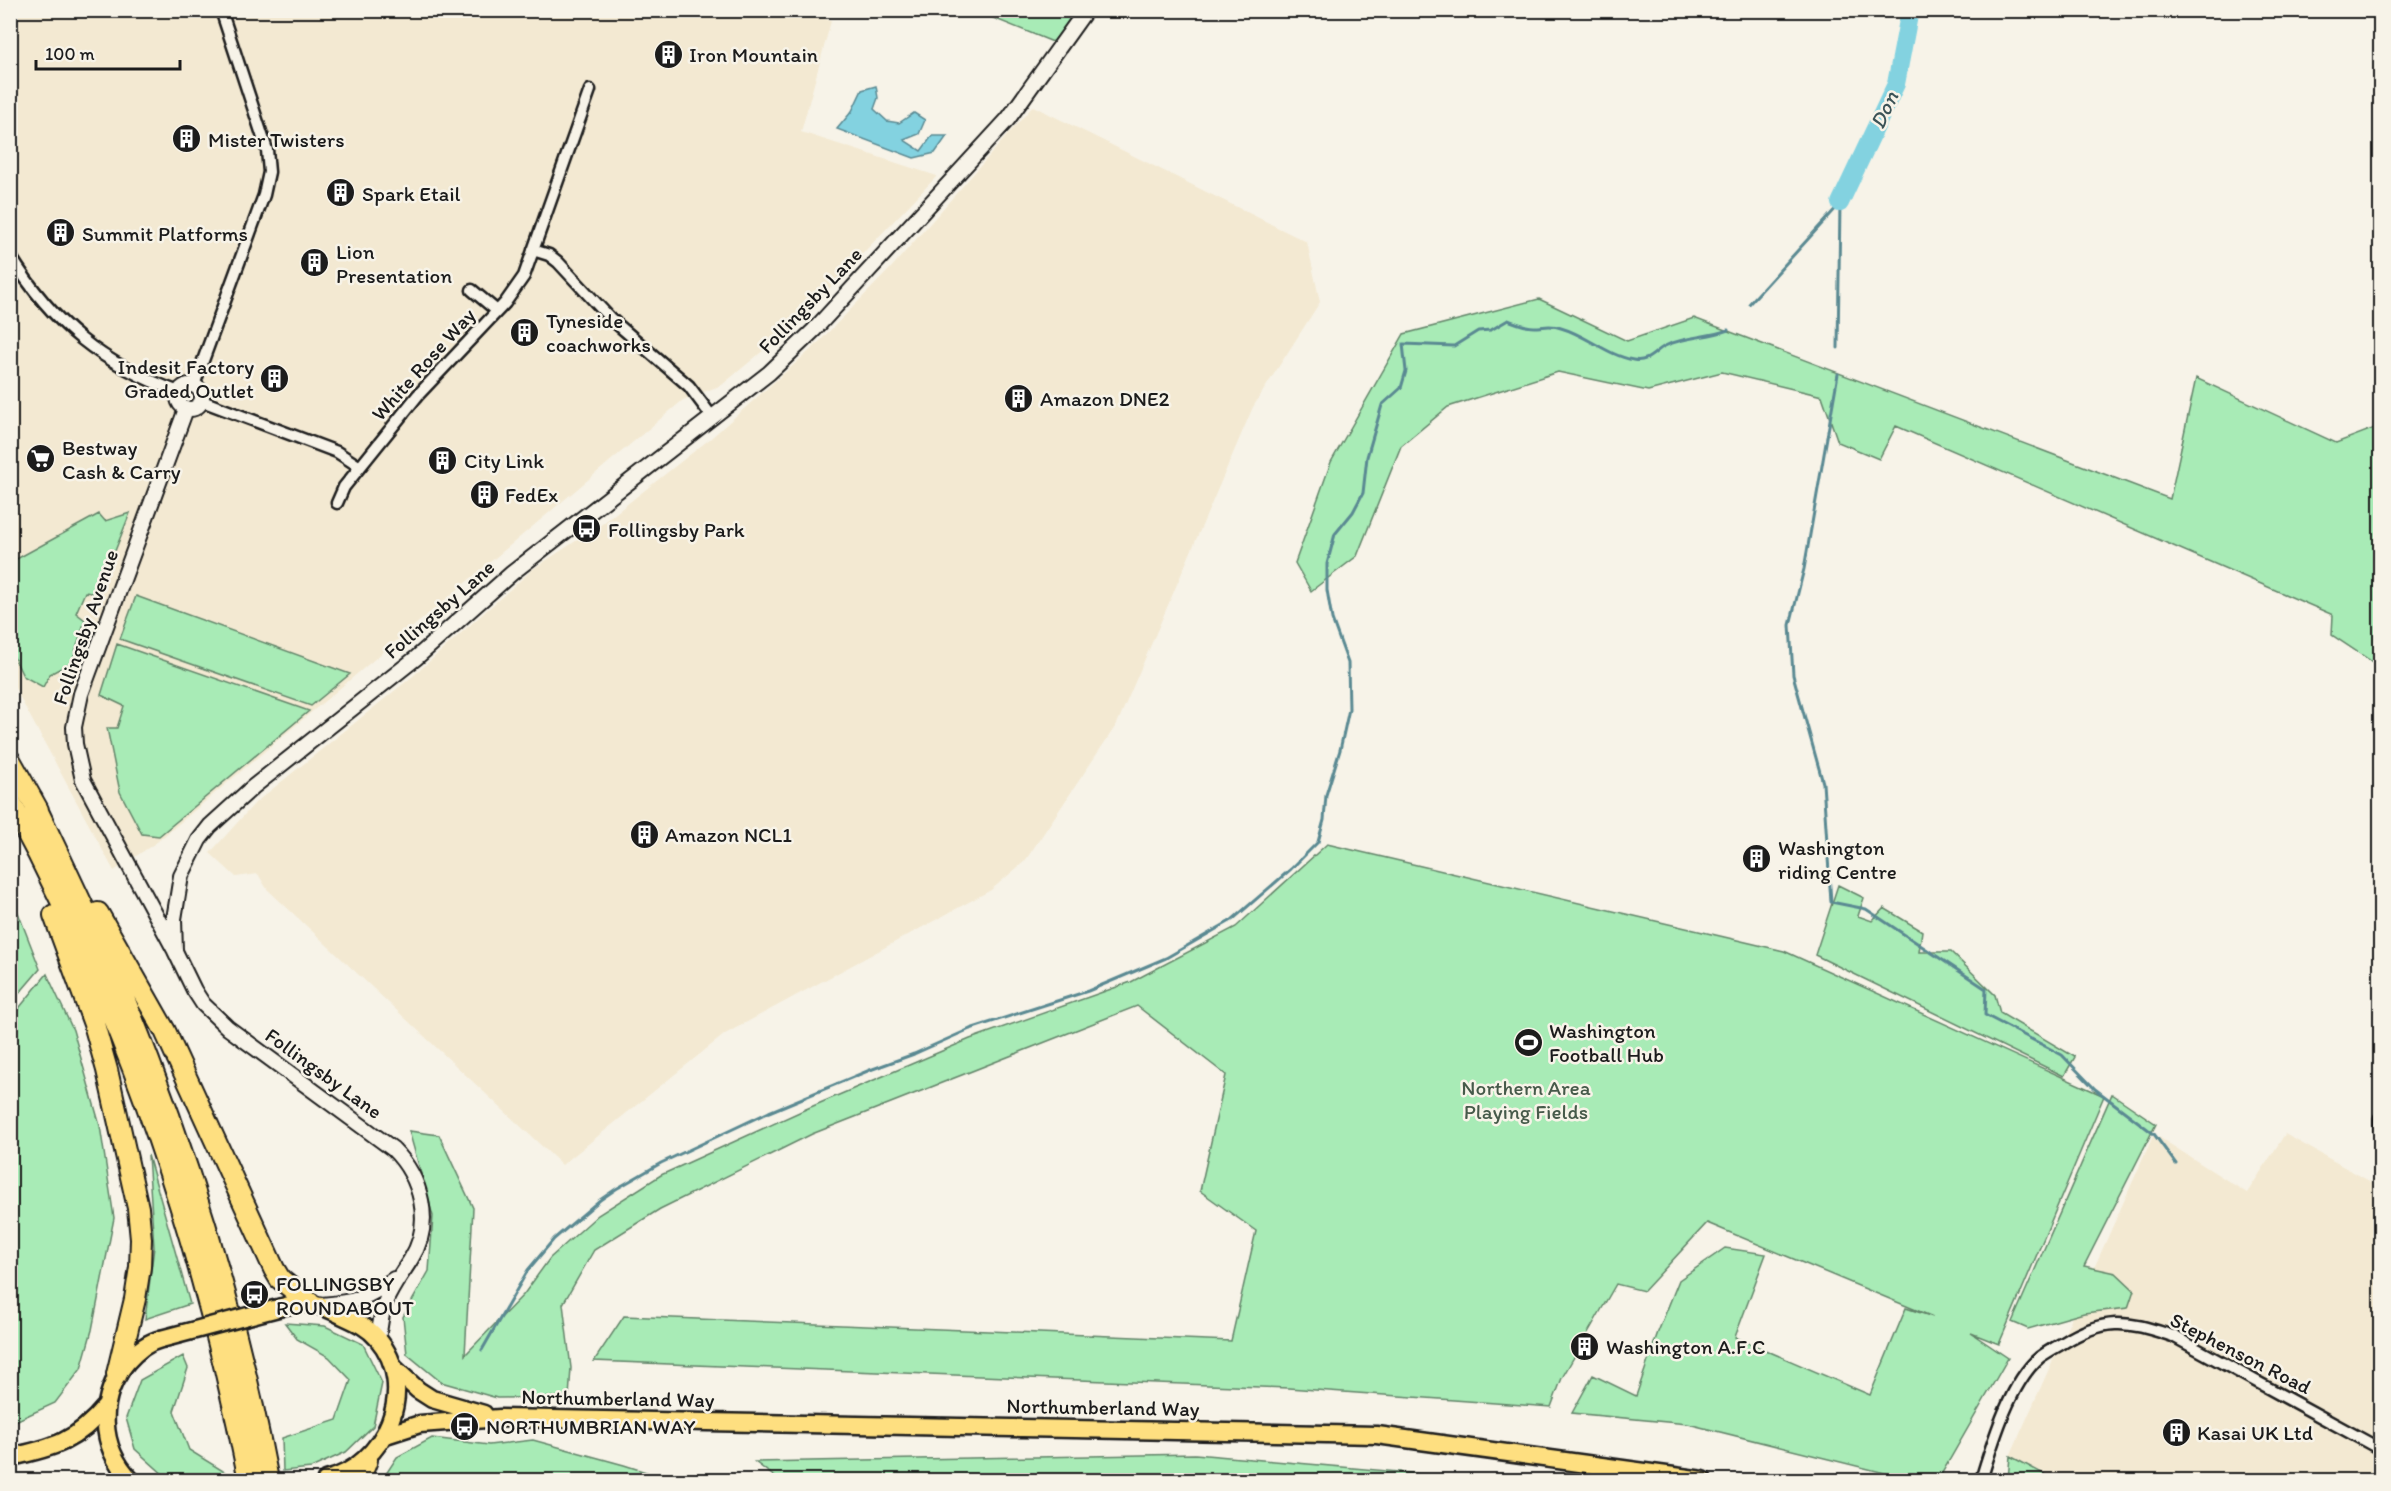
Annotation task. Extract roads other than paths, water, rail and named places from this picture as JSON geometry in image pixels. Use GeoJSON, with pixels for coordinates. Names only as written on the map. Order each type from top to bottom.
{"type":"FeatureCollection","features":[{"type":"Feature","properties":{"kind":"highway"},"geometry":{"type":"LineString","coordinates":[[10,760],[165,1031],[274,1269],[290,1288],[315,1304]]}},
{"type":"Feature","properties":{"kind":"highway"},"geometry":{"type":"LineString","coordinates":[[32,799],[94,930],[126,1005],[179,1145],[207,1233],[252,1398],[268,1480]]}},
{"type":"Feature","properties":{"kind":"highway"},"geometry":{"type":"LineString","coordinates":[[12,803],[94,1024],[107,1070],[138,1208],[141,1239],[140,1267],[135,1299],[117,1374]]}},
{"type":"Feature","properties":{"kind":"highway"},"geometry":{"type":"LineString","coordinates":[[12,803],[58,895],[100,988],[133,1068],[159,1141],[210,1305],[233,1398],[249,1480]]}},
{"type":"Feature","properties":{"kind":"highway"},"geometry":{"type":"LineString","coordinates":[[359,1480],[367,1460]]}},
{"type":"Feature","properties":{"kind":"main road"},"geometry":{"type":"LineString","coordinates":[[131,1480],[117,1463],[109,1446],[105,1422],[106,1406],[117,1374],[132,1357],[161,1339],[282,1307],[315,1304],[368,1329],[378,1339],[393,1367],[396,1386],[395,1405],[386,1435],[367,1460],[348,1473],[326,1480]]}},
{"type":"Feature","properties":{"kind":"main road","name":"Northumberland Way"},"geometry":{"type":"LineString","coordinates":[[393,1367],[418,1390],[432,1399],[500,1418]]}},
{"type":"Feature","properties":{"kind":"main road"},"geometry":{"type":"LineString","coordinates":[[10,1457],[71,1439],[88,1427],[106,1406]]}},
{"type":"Feature","properties":{"kind":"main road","name":"Northumberland Way"},"geometry":{"type":"LineString","coordinates":[[386,1435],[420,1424],[500,1418],[1377,1435],[1703,1480]]}},
{"type":"Feature","properties":{"kind":"street"},"geometry":{"type":"LineString","coordinates":[[194,385],[264,195],[269,172],[262,129],[221,10]]}},
{"type":"Feature","properties":{"kind":"street","name":"Follingsby Lane"},"geometry":{"type":"LineString","coordinates":[[378,1339],[384,1305],[417,1247],[423,1223],[423,1210],[417,1184],[404,1160],[393,1149],[218,1019],[194,990],[175,951],[174,911],[181,876],[194,848],[210,826],[265,777],[416,658],[512,573],[769,373],[814,330],[1008,119],[1086,10]]}},
{"type":"Feature","properties":{"kind":"street","name":"White Rose Way"},"geometry":{"type":"LineString","coordinates":[[337,502],[344,487],[418,395],[497,311],[524,276],[590,90]]}},
{"type":"Feature","properties":{"kind":"street"},"geometry":{"type":"LineString","coordinates":[[533,250],[549,255],[558,262],[610,318],[689,386],[713,418]]}},
{"type":"Feature","properties":{"kind":"street"},"geometry":{"type":"LineString","coordinates":[[10,255],[43,302],[79,338],[127,370],[179,392]]}},
{"type":"Feature","properties":{"kind":"street"},"geometry":{"type":"LineString","coordinates":[[472,290],[497,311]]}},
{"type":"Feature","properties":{"kind":"street"},"geometry":{"type":"LineString","coordinates":[[194,385],[201,391],[202,401],[196,408],[186,409],[179,403],[179,392],[184,386],[194,385]]}},
{"type":"Feature","properties":{"kind":"street"},"geometry":{"type":"LineString","coordinates":[[202,401],[337,452],[360,467]]}},
{"type":"Feature","properties":{"kind":"street","name":"Follingsby Avenue"},"geometry":{"type":"LineString","coordinates":[[175,951],[83,780],[75,744],[74,727],[81,694],[186,409]]}},
{"type":"Feature","properties":{"kind":"street"},"geometry":{"type":"LineString","coordinates":[[2380,1118],[2380,1132]]}},
{"type":"Feature","properties":{"kind":"street","name":"Follingsby Lane"},"geometry":{"type":"LineString","coordinates":[[315,1304],[359,1300],[374,1293],[401,1274]]}},
{"type":"Feature","properties":{"kind":"street","name":"Stephenson Road"},"geometry":{"type":"LineString","coordinates":[[1981,1480],[2008,1405],[2039,1358],[2070,1339],[2094,1328],[2116,1324],[2142,1326],[2173,1336],[2380,1449]]}},
{"type":"Feature","properties":{"kind":"water"},"geometry":{"type":"Polygon","coordinates":[[[876,86],[878,98],[874,109],[887,121],[899,123],[914,113],[925,120],[919,134],[904,140],[921,151],[932,136],[947,136],[935,153],[914,158],[837,129],[852,111],[862,90],[876,86]]]}},
{"type":"Feature","properties":{"kind":"waterway","name":"Don"},"geometry":{"type":"LineString","coordinates":[[1840,203],[1896,84],[1910,10]]}},
{"type":"Feature","properties":{"kind":"waterway"},"geometry":{"type":"LineString","coordinates":[[1838,348],[1840,203]]}},
{"type":"Feature","properties":{"kind":"waterway"},"geometry":{"type":"LineString","coordinates":[[1749,304],[1839,205]]}},
{"type":"Feature","properties":{"kind":"waterway"},"geometry":{"type":"LineString","coordinates":[[482,1350],[528,1270],[554,1239],[616,1189],[661,1163],[769,1112],[970,1029],[1088,991],[1166,958],[1232,920],[1291,869],[1318,842],[1324,820],[1326,795],[1340,750],[1349,709],[1348,663],[1332,619],[1327,590],[1327,564],[1335,534],[1353,512],[1363,493],[1367,457],[1382,405],[1401,388],[1406,371],[1403,344],[1454,346],[1478,331],[1491,330],[1508,320],[1531,327],[1551,326],[1570,331],[1614,354],[1638,361],[1673,343],[1728,330]]}},
{"type":"Feature","properties":{"kind":"waterway"},"geometry":{"type":"LineString","coordinates":[[1838,374],[1804,569],[1790,625],[1793,675],[1823,783],[1831,902],[1866,909],[1986,989],[1985,1015],[2062,1055],[2095,1089],[2154,1134],[2176,1164]]}},
{"type":"Feature","properties":{"kind":"place","name":"Iron Mountain"},"geometry":{"type":"Point","coordinates":[668,54]}},
{"type":"Feature","properties":{"kind":"place","name":"Mister Twisters"},"geometry":{"type":"Point","coordinates":[187,139]}},
{"type":"Feature","properties":{"kind":"place","name":"Spark Etail"},"geometry":{"type":"Point","coordinates":[341,193]}},
{"type":"Feature","properties":{"kind":"place","name":"Summit Platforms"},"geometry":{"type":"Point","coordinates":[61,233]}},
{"type":"Feature","properties":{"kind":"place","name":"Lion Presentation"},"geometry":{"type":"Point","coordinates":[315,263]}},
{"type":"Feature","properties":{"kind":"place","name":"Tyneside coachworks"},"geometry":{"type":"Point","coordinates":[525,332]}},
{"type":"Feature","properties":{"kind":"place","name":"Indesit Factory Graded Outlet"},"geometry":{"type":"Point","coordinates":[275,378]}},
{"type":"Feature","properties":{"kind":"place","name":"Amazon DNE2"},"geometry":{"type":"Point","coordinates":[1019,398]}},
{"type":"Feature","properties":{"kind":"place","name":"Bestway Cash & Carry"},"geometry":{"type":"Point","coordinates":[41,459]}},
{"type":"Feature","properties":{"kind":"place","name":"City Link"},"geometry":{"type":"Point","coordinates":[443,460]}},
{"type":"Feature","properties":{"kind":"place","name":"FedEx"},"geometry":{"type":"Point","coordinates":[484,494]}},
{"type":"Feature","properties":{"kind":"place","name":"Follingsby Park"},"geometry":{"type":"Point","coordinates":[587,529]}},
{"type":"Feature","properties":{"kind":"place","name":"Amazon NCL1"},"geometry":{"type":"Point","coordinates":[644,834]}},
{"type":"Feature","properties":{"kind":"place","name":"Washington riding Centre"},"geometry":{"type":"Point","coordinates":[1757,859]}},
{"type":"Feature","properties":{"kind":"place","name":"Washington Football Hub"},"geometry":{"type":"Point","coordinates":[1528,1042]}},
{"type":"Feature","properties":{"kind":"place","name":"FOLLINGSBY ROUNDABOUT"},"geometry":{"type":"Point","coordinates":[255,1295]}},
{"type":"Feature","properties":{"kind":"place","name":"Washington A.F.C"},"geometry":{"type":"Point","coordinates":[1585,1346]}},
{"type":"Feature","properties":{"kind":"place","name":"NORTHUMBRIAN WAY"},"geometry":{"type":"Point","coordinates":[465,1426]}},
{"type":"Feature","properties":{"kind":"place","name":"Kasai UK Ltd"},"geometry":{"type":"Point","coordinates":[2176,1432]}},
{"type":"Feature","properties":{"kind":"park label","name":"Northern Area Playing Fields"},"geometry":{"type":"Point","coordinates":[1526,1099]}}]}
